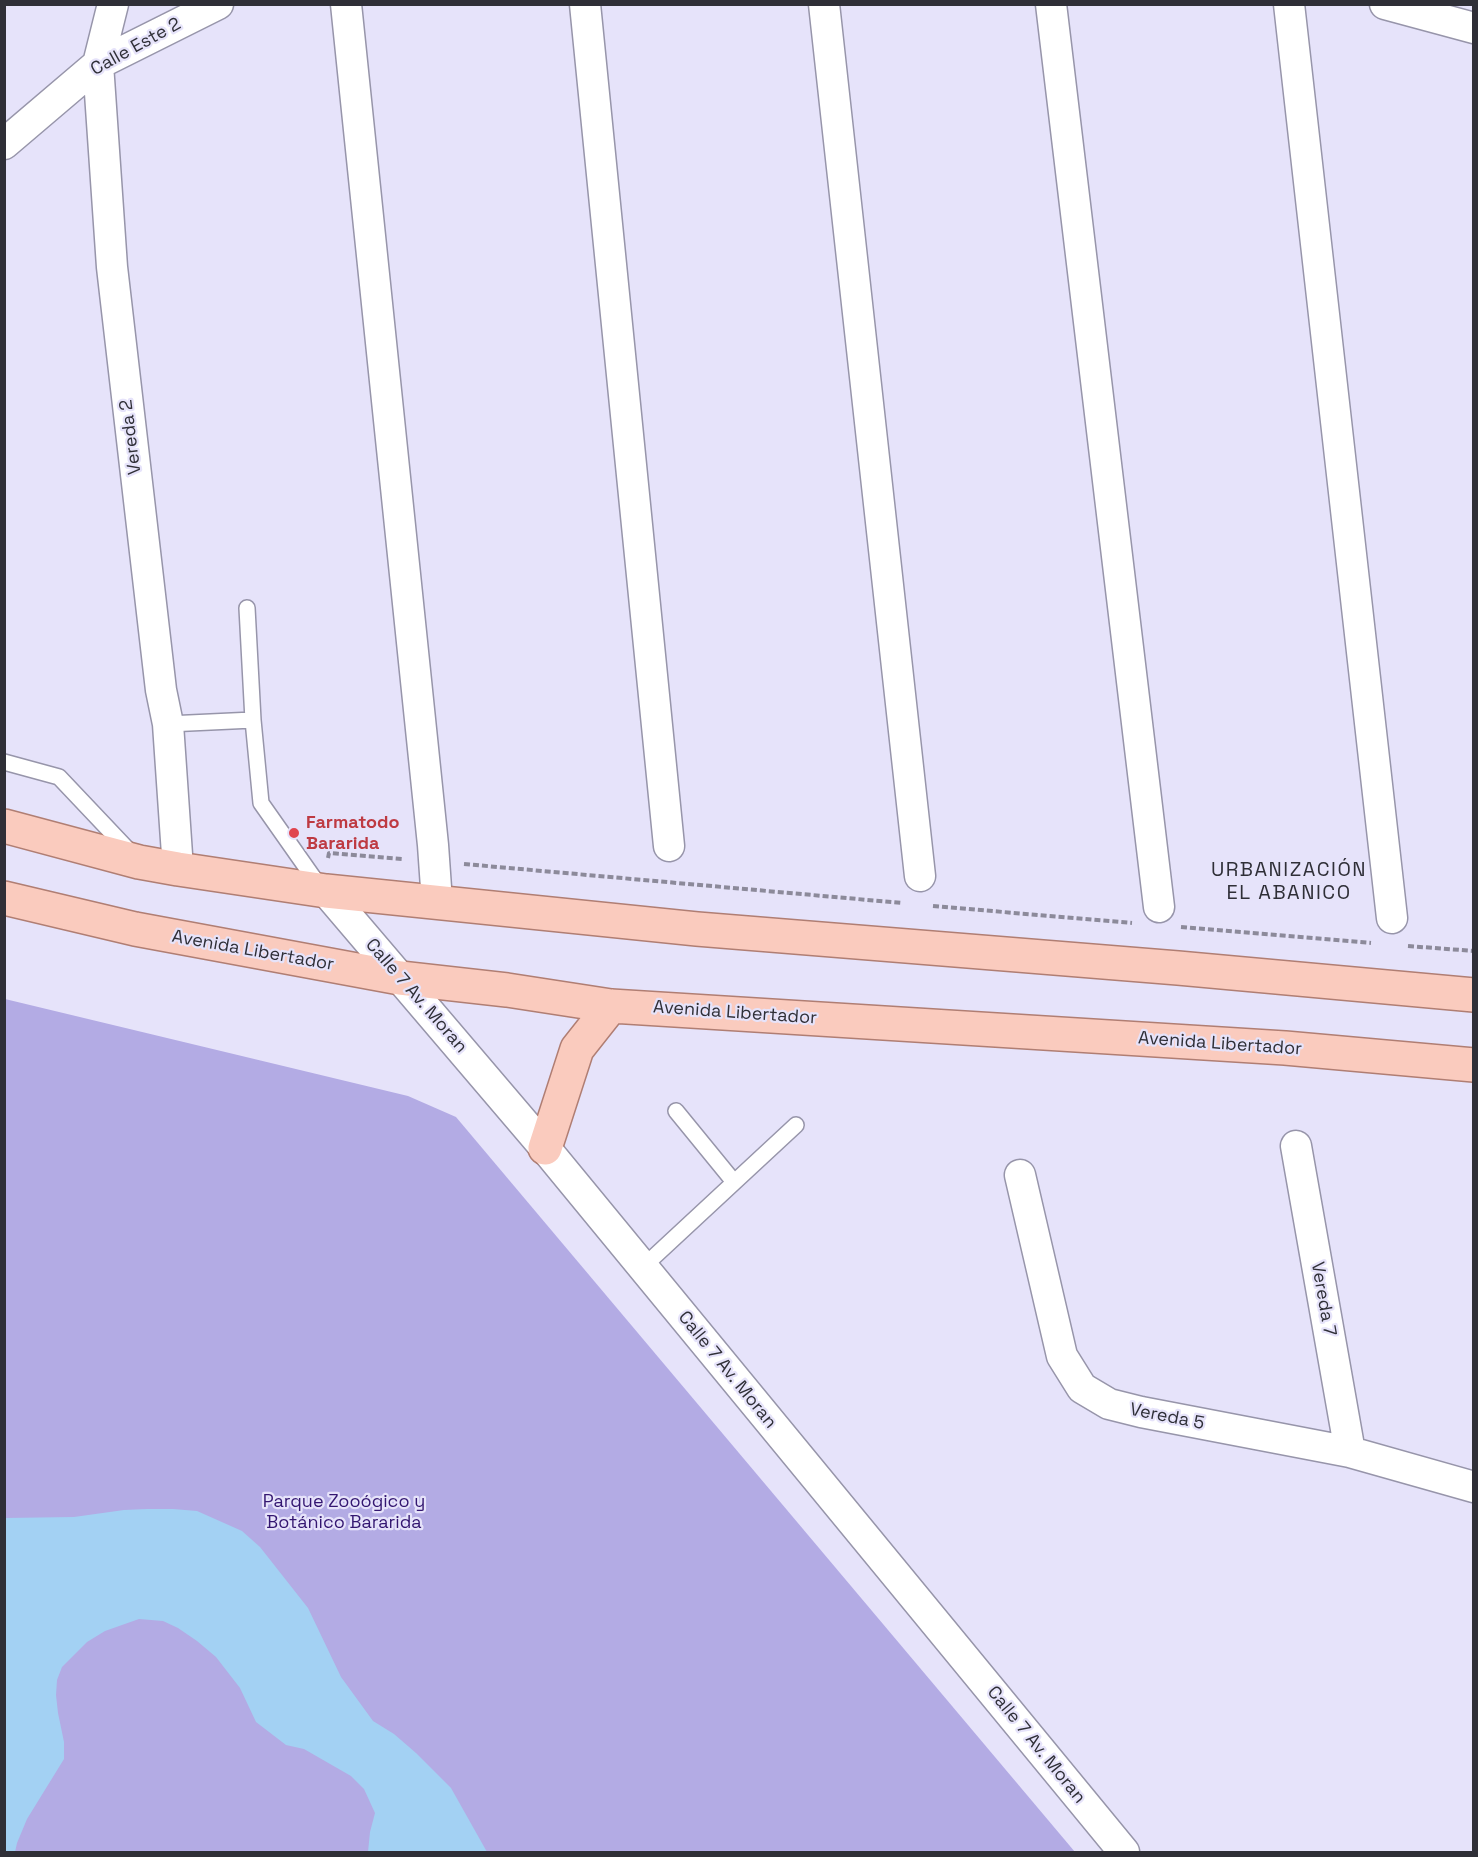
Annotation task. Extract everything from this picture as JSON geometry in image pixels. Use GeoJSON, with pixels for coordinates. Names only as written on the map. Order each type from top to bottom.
{"type":"FeatureCollection","features":[{"type":"Feature","properties":{"kind":"main road"},"geometry":{"type":"LineString","coordinates":[[4,826],[139,862],[326,891],[708,930],[1178,968],[1473,995]]}},
{"type":"Feature","properties":{"kind":"main road","name":"Avenida Libertador"},"geometry":{"type":"LineString","coordinates":[[4,898],[135,929],[400,978],[507,990],[611,1006],[1285,1047],[1473,1065]]}},
{"type":"Feature","properties":{"kind":"main road"},"geometry":{"type":"LineString","coordinates":[[545,1148],[577,1049],[611,1006]]}},
{"type":"Feature","properties":{"kind":"street","name":"Vereda 2"},"geometry":{"type":"LineString","coordinates":[[113,4],[98,64],[112,267],[160,690],[168,724],[178,869]]}},
{"type":"Feature","properties":{"kind":"street","name":"Calle Este 2"},"geometry":{"type":"LineString","coordinates":[[4,144],[98,64],[218,4]]}},
{"type":"Feature","properties":{"kind":"street"},"geometry":{"type":"LineString","coordinates":[[346,4],[437,902]]}},
{"type":"Feature","properties":{"kind":"street"},"geometry":{"type":"LineString","coordinates":[[585,4],[669,846]]}},
{"type":"Feature","properties":{"kind":"street"},"geometry":{"type":"LineString","coordinates":[[824,4],[920,876]]}},
{"type":"Feature","properties":{"kind":"street"},"geometry":{"type":"LineString","coordinates":[[1051,4],[1157,919]]}},
{"type":"Feature","properties":{"kind":"street"},"geometry":{"type":"LineString","coordinates":[[1289,4],[1391,936]]}},
{"type":"Feature","properties":{"kind":"street"},"geometry":{"type":"LineString","coordinates":[[1385,4],[1473,28]]}},
{"type":"Feature","properties":{"kind":"street","name":"Calle 7 Av. Moran"},"geometry":{"type":"LineString","coordinates":[[326,891],[545,1148],[1124,1852]]}},
{"type":"Feature","properties":{"kind":"street","name":"Vereda 7"},"geometry":{"type":"LineString","coordinates":[[1296,1146],[1350,1452]]}},
{"type":"Feature","properties":{"kind":"street","name":"Vereda 5"},"geometry":{"type":"LineString","coordinates":[[1020,1175],[1062,1356],[1082,1388],[1109,1404],[1350,1452],[1473,1487]]}},
{"type":"Feature","properties":{"kind":"lane"},"geometry":{"type":"LineString","coordinates":[[247,608],[253,720],[261,803],[326,891]]}},
{"type":"Feature","properties":{"kind":"lane"},"geometry":{"type":"LineString","coordinates":[[168,724],[253,720]]}},
{"type":"Feature","properties":{"kind":"lane"},"geometry":{"type":"LineString","coordinates":[[4,762],[59,777],[139,862]]}},
{"type":"Feature","properties":{"kind":"lane"},"geometry":{"type":"LineString","coordinates":[[676,1111],[734,1182]]}},
{"type":"Feature","properties":{"kind":"lane"},"geometry":{"type":"LineString","coordinates":[[643,1267],[796,1125]]}},
{"type":"Feature","properties":{"kind":"path"},"geometry":{"type":"LineString","coordinates":[[326,891],[329,852],[909,903]]}},
{"type":"Feature","properties":{"kind":"path"},"geometry":{"type":"LineString","coordinates":[[933,906],[1391,936],[1473,951]]}},
{"type":"Feature","properties":{"kind":"green space","name":"Parque Zooógico y Botánico Bararida"},"geometry":{"type":"Polygon","coordinates":[[[5,999],[408,1096],[456,1117],[1075,1852],[5,1852],[5,999]]]}},
{"type":"Feature","properties":{"kind":"water"},"geometry":{"type":"Polygon","coordinates":[[[147,1509],[197,1511],[242,1531],[260,1547],[308,1608],[341,1677],[373,1721],[394,1734],[451,1788],[487,1852],[368,1852],[375,1813],[364,1789],[351,1776],[304,1749],[286,1745],[256,1722],[240,1688],[216,1657],[197,1641],[163,1621],[139,1619],[105,1631],[87,1642],[62,1667],[57,1680],[56,1695],[64,1742],[64,1759],[27,1819],[15,1852],[5,1852],[5,1518],[74,1517],[147,1509]]]}},
{"type":"Feature","properties":{"kind":"place","name":"Farmatodo Bararida"},"geometry":{"type":"Point","coordinates":[294,833]}},
{"type":"Feature","properties":{"kind":"district","name":"URBANIZACIÓN EL ABANICO"},"geometry":{"type":"Point","coordinates":[1289,882]}}]}
